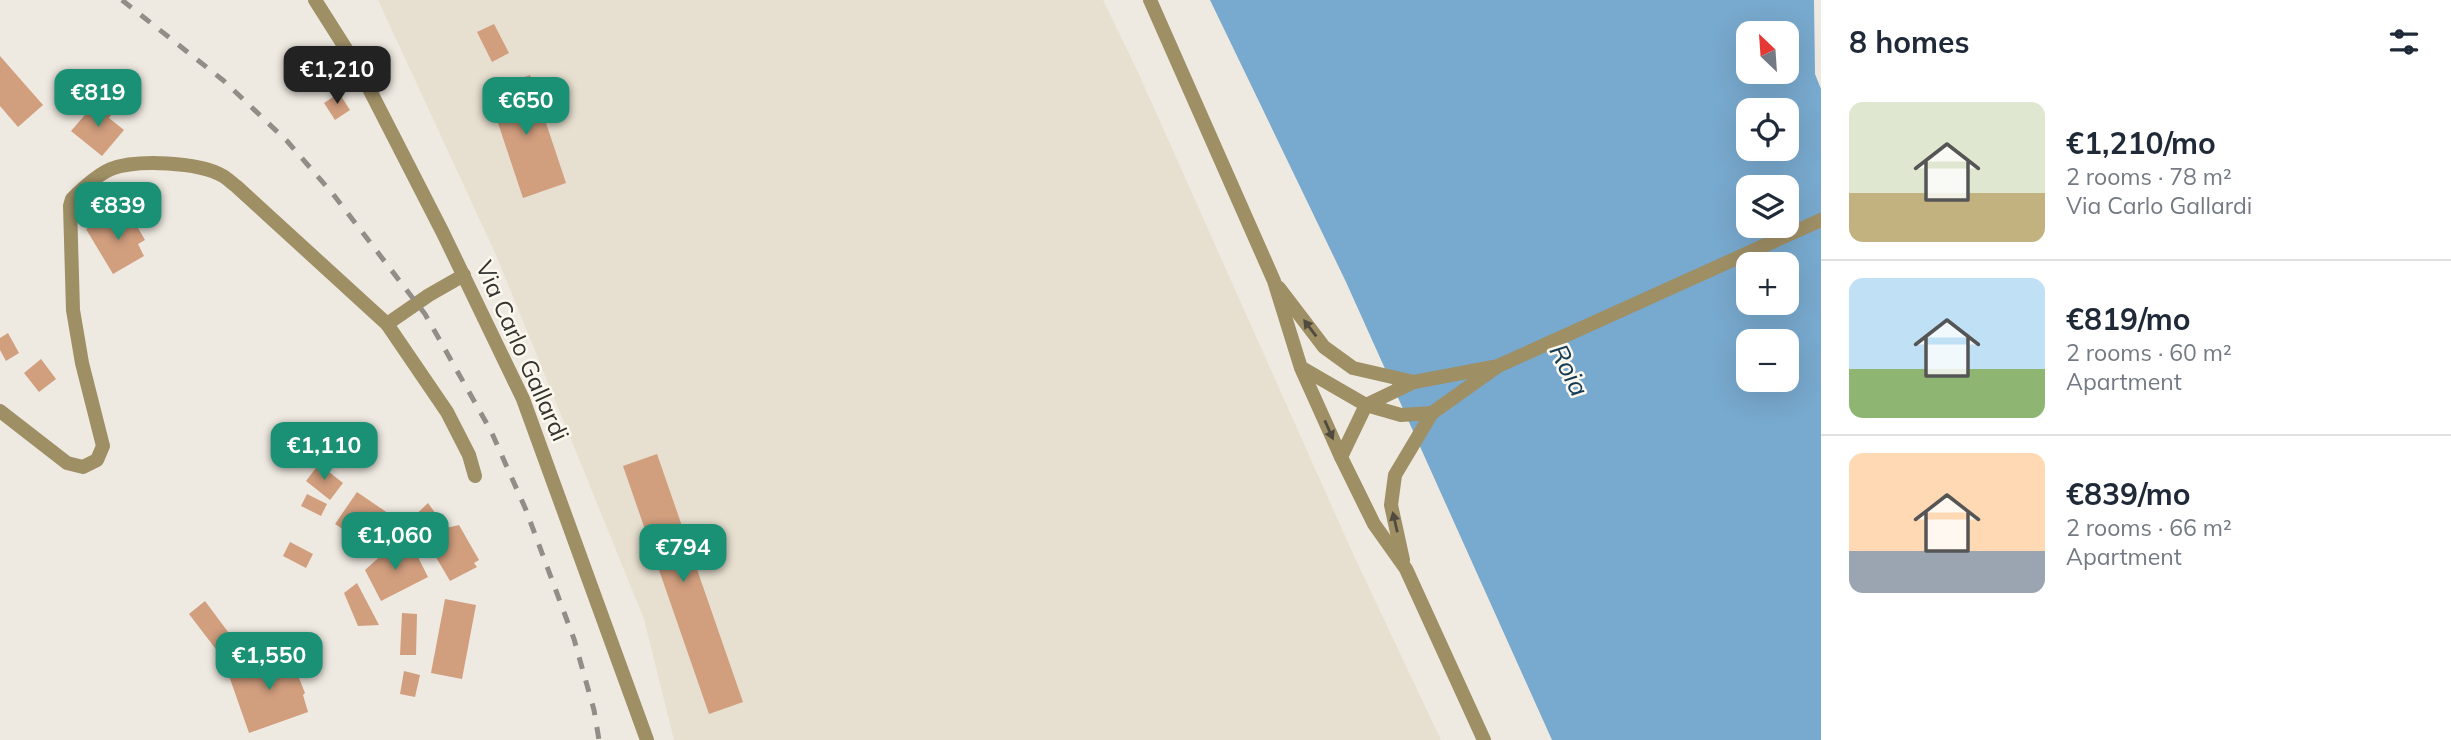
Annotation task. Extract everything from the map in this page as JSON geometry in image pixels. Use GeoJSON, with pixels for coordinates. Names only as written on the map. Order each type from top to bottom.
{"type":"FeatureCollection","features":[{"type":"Feature","properties":{"kind":"street","name":"Via Carlo Gallardi"},"geometry":{"type":"LineString","coordinates":[[315,0],[360,71],[464,275],[523,399],[647,740]]}},
{"type":"Feature","properties":{"kind":"street"},"geometry":{"type":"LineString","coordinates":[[1150,0],[1274,281],[1301,368],[1341,457],[1374,524],[1406,569],[1484,740]]}},
{"type":"Feature","properties":{"kind":"street"},"geometry":{"type":"LineString","coordinates":[[0,411],[75,467],[91,465],[102,454],[102,439],[82,363],[73,310],[72,199],[108,170],[124,165],[194,167],[222,175],[387,324],[447,412],[469,455],[475,476]]}},
{"type":"Feature","properties":{"kind":"street"},"geometry":{"type":"LineString","coordinates":[[1406,569],[1391,505],[1395,475],[1432,413],[1498,366],[1821,220]]}},
{"type":"Feature","properties":{"kind":"street"},"geometry":{"type":"LineString","coordinates":[[387,324],[464,275]]}},
{"type":"Feature","properties":{"kind":"street"},"geometry":{"type":"LineString","coordinates":[[1274,281],[1325,347],[1353,368],[1414,382]]}},
{"type":"Feature","properties":{"kind":"street"},"geometry":{"type":"LineString","coordinates":[[1341,457],[1366,405],[1414,382],[1498,366]]}},
{"type":"Feature","properties":{"kind":"street"},"geometry":{"type":"LineString","coordinates":[[1301,368],[1366,405],[1401,415],[1432,413]]}},
{"type":"Feature","properties":{"kind":"shaded area"},"geometry":{"type":"Polygon","coordinates":[[[378,0],[1103,0],[1137,70],[1354,556],[1441,740],[674,740],[644,619],[496,255],[378,0]]]}},
{"type":"Feature","properties":{"kind":"water","name":"Roia"},"geometry":{"type":"Polygon","coordinates":[[[1210,0],[1814,0],[1815,74],[1821,89],[1821,740],[1552,740],[1346,282],[1210,0]]]}},
{"type":"Feature","properties":{"kind":"building"},"geometry":{"type":"Polygon","coordinates":[[[494,24],[509,53],[492,62],[477,32],[494,24]]]}},
{"type":"Feature","properties":{"kind":"building"},"geometry":{"type":"Polygon","coordinates":[[[0,56],[43,105],[18,127],[0,106],[0,56]]]}},
{"type":"Feature","properties":{"kind":"building"},"geometry":{"type":"Polygon","coordinates":[[[530,75],[566,183],[523,198],[487,90],[530,75]]]}},
{"type":"Feature","properties":{"kind":"building"},"geometry":{"type":"Polygon","coordinates":[[[339,93],[350,110],[335,120],[324,103],[339,93]]]}},
{"type":"Feature","properties":{"kind":"building"},"geometry":{"type":"Polygon","coordinates":[[[96,102],[111,115],[109,118],[124,130],[102,156],[71,131],[96,102]]]}},
{"type":"Feature","properties":{"kind":"building"},"geometry":{"type":"Polygon","coordinates":[[[130,214],[145,240],[138,244],[144,256],[113,274],[86,229],[107,218],[111,225],[130,214]]]}},
{"type":"Feature","properties":{"kind":"building"},"geometry":{"type":"Polygon","coordinates":[[[8,333],[19,353],[6,361],[0,350],[0,338],[8,333]]]}},
{"type":"Feature","properties":{"kind":"building"},"geometry":{"type":"Polygon","coordinates":[[[41,359],[56,379],[39,392],[24,373],[41,359]]]}},
{"type":"Feature","properties":{"kind":"building"},"geometry":{"type":"Polygon","coordinates":[[[657,454],[743,702],[709,714],[623,466],[657,454]]]}},
{"type":"Feature","properties":{"kind":"building"},"geometry":{"type":"Polygon","coordinates":[[[319,464],[343,483],[330,500],[306,481],[319,464]]]}},
{"type":"Feature","properties":{"kind":"building"},"geometry":{"type":"Polygon","coordinates":[[[357,492],[398,520],[377,552],[335,524],[357,492]]]}},
{"type":"Feature","properties":{"kind":"building"},"geometry":{"type":"Polygon","coordinates":[[[307,494],[327,504],[321,516],[301,506],[307,494]]]}},
{"type":"Feature","properties":{"kind":"building"},"geometry":{"type":"Polygon","coordinates":[[[428,503],[446,528],[459,525],[479,560],[474,563],[477,567],[450,581],[427,542],[418,546],[404,526],[428,503]]]}},
{"type":"Feature","properties":{"kind":"building"},"geometry":{"type":"Polygon","coordinates":[[[397,541],[404,554],[414,549],[428,577],[381,601],[365,570],[397,541]]]}},
{"type":"Feature","properties":{"kind":"building"},"geometry":{"type":"Polygon","coordinates":[[[290,542],[313,554],[306,568],[283,556],[290,542]]]}},
{"type":"Feature","properties":{"kind":"building"},"geometry":{"type":"Polygon","coordinates":[[[357,583],[379,625],[358,626],[344,593],[357,583]]]}},
{"type":"Feature","properties":{"kind":"building"},"geometry":{"type":"Polygon","coordinates":[[[445,599],[476,605],[462,679],[431,673],[445,599]]]}},
{"type":"Feature","properties":{"kind":"building"},"geometry":{"type":"Polygon","coordinates":[[[205,601],[234,640],[218,652],[189,614],[205,601]]]}},
{"type":"Feature","properties":{"kind":"building"},"geometry":{"type":"Polygon","coordinates":[[[402,613],[417,614],[416,655],[400,655],[402,613]]]}},
{"type":"Feature","properties":{"kind":"building"},"geometry":{"type":"Polygon","coordinates":[[[289,653],[305,693],[303,695],[308,712],[249,733],[228,673],[289,653]]]}},
{"type":"Feature","properties":{"kind":"building"},"geometry":{"type":"Polygon","coordinates":[[[404,671],[420,675],[415,697],[400,694],[404,671]]]}},
{"type":"Feature","properties":{"kind":"railway"},"geometry":{"type":"LineString","coordinates":[[122,0],[224,81],[287,141],[333,194],[425,314],[491,431],[526,510],[574,639],[594,710],[599,740]]}}]}
